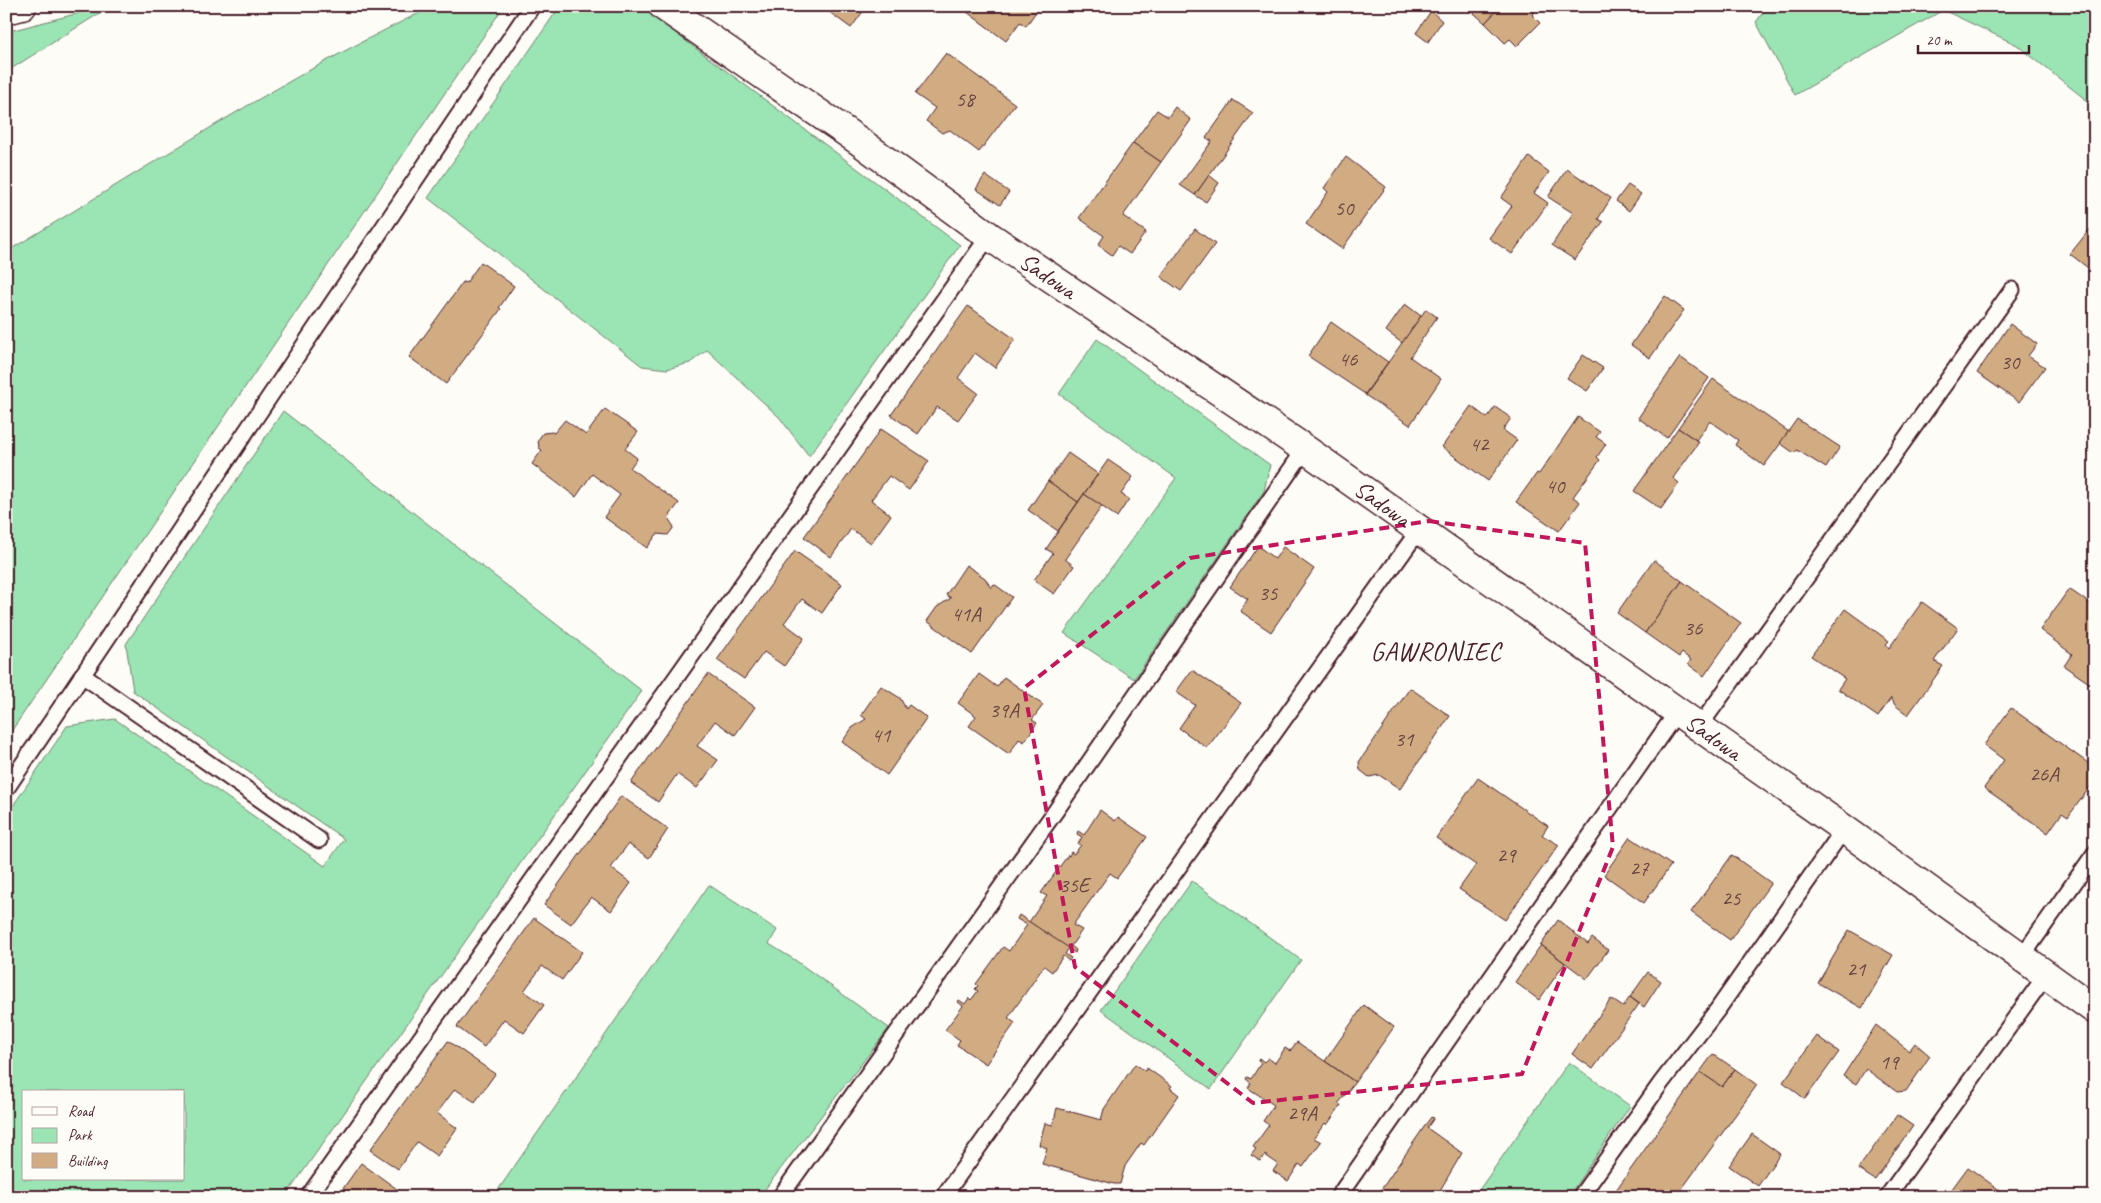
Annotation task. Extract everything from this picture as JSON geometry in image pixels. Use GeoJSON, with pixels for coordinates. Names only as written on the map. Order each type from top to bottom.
{"type":"FeatureCollection","features":[{"type":"Feature","properties":{"kind":"street"},"geometry":{"type":"LineString","coordinates":[[6,10],[22,6]]}},
{"type":"Feature","properties":{"kind":"street","name":"Sadowa"},"geometry":{"type":"LineString","coordinates":[[663,6],[859,141],[989,236],[1305,449],[1844,829],[2095,1010]]}},
{"type":"Feature","properties":{"kind":"lane"},"geometry":{"type":"LineString","coordinates":[[6,789],[532,6]]}},
{"type":"Feature","properties":{"kind":"lane"},"geometry":{"type":"LineString","coordinates":[[308,1197],[989,236]]}},
{"type":"Feature","properties":{"kind":"lane"},"geometry":{"type":"LineString","coordinates":[[1338,1197],[1688,719],[2012,290]]}},
{"type":"Feature","properties":{"kind":"lane"},"geometry":{"type":"LineString","coordinates":[[780,1197],[1057,810],[1305,449]]}},
{"type":"Feature","properties":{"kind":"lane"},"geometry":{"type":"LineString","coordinates":[[943,1197],[1419,530]]}},
{"type":"Feature","properties":{"kind":"lane"},"geometry":{"type":"LineString","coordinates":[[82,676],[319,840]]}},
{"type":"Feature","properties":{"kind":"lane"},"geometry":{"type":"LineString","coordinates":[[1580,1197],[1661,1083],[1718,1009],[1844,829]]}},
{"type":"Feature","properties":{"kind":"lane"},"geometry":{"type":"LineString","coordinates":[[2021,958],[2095,853]]}},
{"type":"Feature","properties":{"kind":"lane"},"geometry":{"type":"LineString","coordinates":[[1887,1197],[2046,975]]}},
{"type":"Feature","properties":{"kind":"highlighted area"},"geometry":{"type":"Polygon","coordinates":[[[1429,521],[1585,543],[1613,847],[1522,1074],[1253,1103],[1075,967],[1024,688],[1190,558],[1429,521]]]}},
{"type":"Feature","properties":{"kind":"green space"},"geometry":{"type":"Polygon","coordinates":[[[111,6],[6,72],[6,32],[111,6]]]}},
{"type":"Feature","properties":{"kind":"green space"},"geometry":{"type":"Polygon","coordinates":[[[434,6],[504,6],[6,739],[6,252],[270,92],[379,33],[434,6]]]}},
{"type":"Feature","properties":{"kind":"green space"},"geometry":{"type":"Polygon","coordinates":[[[560,6],[639,6],[960,245],[809,456],[779,417],[707,350],[690,363],[667,369],[642,366],[428,198],[560,6]]]}},
{"type":"Feature","properties":{"kind":"green space"},"geometry":{"type":"Polygon","coordinates":[[[1768,6],[2095,6],[2095,107],[2017,45],[1943,10],[1795,95],[1756,22],[1768,6]]]}},
{"type":"Feature","properties":{"kind":"green space"},"geometry":{"type":"Polygon","coordinates":[[[1097,339],[1270,465],[1264,491],[1134,679],[1064,633],[1176,478],[1059,394],[1097,339]]]}},
{"type":"Feature","properties":{"kind":"green space"},"geometry":{"type":"Polygon","coordinates":[[[283,411],[642,691],[285,1197],[6,1197],[6,816],[67,726],[115,719],[325,866],[344,839],[133,691],[126,644],[283,411]]]}},
{"type":"Feature","properties":{"kind":"green space"},"geometry":{"type":"Polygon","coordinates":[[[1192,881],[1301,960],[1211,1089],[1101,1010],[1192,881]]]}},
{"type":"Feature","properties":{"kind":"green space"},"geometry":{"type":"Polygon","coordinates":[[[709,885],[777,930],[769,944],[795,960],[889,1028],[759,1197],[507,1197],[498,1190],[709,885]]]}},
{"type":"Feature","properties":{"kind":"green space"},"geometry":{"type":"Polygon","coordinates":[[[1569,1062],[1630,1106],[1568,1197],[1474,1197],[1569,1062]]]}},
{"type":"Feature","properties":{"kind":"building"},"geometry":{"type":"Polygon","coordinates":[[[821,6],[867,6],[851,28],[821,6]]]}},
{"type":"Feature","properties":{"kind":"building"},"geometry":{"type":"Polygon","coordinates":[[[959,6],[1040,6],[1026,26],[1020,22],[1006,41],[959,6]]]}},
{"type":"Feature","properties":{"kind":"building"},"geometry":{"type":"Polygon","coordinates":[[[1466,6],[1501,6],[1485,23],[1466,6]]]}},
{"type":"Feature","properties":{"kind":"building"},"geometry":{"type":"Polygon","coordinates":[[[1501,6],[1529,6],[1535,12],[1532,15],[1540,23],[1517,46],[1510,39],[1505,43],[1485,23],[1501,6]]]}},
{"type":"Feature","properties":{"kind":"building"},"geometry":{"type":"Polygon","coordinates":[[[1431,11],[1442,21],[1428,42],[1416,33],[1431,11]]]}},
{"type":"Feature","properties":{"kind":"building"},"geometry":{"type":"Polygon","coordinates":[[[946,53],[1015,104],[979,152],[950,130],[942,133],[926,121],[935,108],[915,94],[946,53]]]}},
{"type":"Feature","properties":{"kind":"building"},"geometry":{"type":"Polygon","coordinates":[[[1233,100],[1253,113],[1195,195],[1180,185],[1212,141],[1206,138],[1233,100]]]}},
{"type":"Feature","properties":{"kind":"building"},"geometry":{"type":"Polygon","coordinates":[[[1175,107],[1191,120],[1161,162],[1133,143],[1157,110],[1168,117],[1175,107]]]}},
{"type":"Feature","properties":{"kind":"building"},"geometry":{"type":"Polygon","coordinates":[[[1133,143],[1161,162],[1123,216],[1146,232],[1130,254],[1118,246],[1112,255],[1098,245],[1104,236],[1079,218],[1133,143]]]}},
{"type":"Feature","properties":{"kind":"building"},"geometry":{"type":"Polygon","coordinates":[[[1346,157],[1386,187],[1342,249],[1306,224],[1328,192],[1324,188],[1346,157]]]}},
{"type":"Feature","properties":{"kind":"building"},"geometry":{"type":"Polygon","coordinates":[[[1529,157],[1549,172],[1534,193],[1548,203],[1512,254],[1489,238],[1512,206],[1501,198],[1529,157]]]}},
{"type":"Feature","properties":{"kind":"building"},"geometry":{"type":"Polygon","coordinates":[[[1567,169],[1611,198],[1598,219],[1603,222],[1575,260],[1552,245],[1573,213],[1548,197],[1567,169]]]}},
{"type":"Feature","properties":{"kind":"building"},"geometry":{"type":"Polygon","coordinates":[[[985,175],[1009,192],[1000,205],[976,189],[985,175]]]}},
{"type":"Feature","properties":{"kind":"building"},"geometry":{"type":"Polygon","coordinates":[[[1209,175],[1219,183],[1206,202],[1195,195],[1209,175]]]}},
{"type":"Feature","properties":{"kind":"building"},"geometry":{"type":"Polygon","coordinates":[[[1628,185],[1641,194],[1629,211],[1616,201],[1628,185]]]}},
{"type":"Feature","properties":{"kind":"building"},"geometry":{"type":"Polygon","coordinates":[[[1195,229],[1215,244],[1181,291],[1161,277],[1195,229]]]}},
{"type":"Feature","properties":{"kind":"building"},"geometry":{"type":"Polygon","coordinates":[[[2090,229],[2095,233],[2095,268],[2092,271],[2070,254],[2090,229]]]}},
{"type":"Feature","properties":{"kind":"building"},"geometry":{"type":"Polygon","coordinates":[[[481,262],[514,286],[499,308],[501,309],[446,384],[409,357],[463,282],[466,283],[481,262]]]}},
{"type":"Feature","properties":{"kind":"building"},"geometry":{"type":"Polygon","coordinates":[[[1665,296],[1684,310],[1650,358],[1631,345],[1665,296]]]}},
{"type":"Feature","properties":{"kind":"building"},"geometry":{"type":"Polygon","coordinates":[[[1405,304],[1421,316],[1402,343],[1386,331],[1405,304]]]}},
{"type":"Feature","properties":{"kind":"building"},"geometry":{"type":"Polygon","coordinates":[[[968,306],[1015,339],[995,368],[975,353],[958,378],[978,393],[958,420],[937,407],[918,434],[891,415],[968,306]]]}},
{"type":"Feature","properties":{"kind":"building"},"geometry":{"type":"Polygon","coordinates":[[[1426,309],[1437,317],[1410,357],[1441,379],[1410,425],[1365,395],[1426,309]]]}},
{"type":"Feature","properties":{"kind":"building"},"geometry":{"type":"Polygon","coordinates":[[[1331,322],[1388,362],[1365,394],[1308,356],[1331,322]]]}},
{"type":"Feature","properties":{"kind":"building"},"geometry":{"type":"Polygon","coordinates":[[[2010,324],[2037,344],[2028,356],[2045,367],[2019,402],[1977,373],[2010,324]]]}},
{"type":"Feature","properties":{"kind":"building"},"geometry":{"type":"Polygon","coordinates":[[[1583,355],[1603,368],[1587,391],[1567,378],[1583,355]]]}},
{"type":"Feature","properties":{"kind":"building"},"geometry":{"type":"Polygon","coordinates":[[[1680,357],[1709,378],[1667,438],[1638,418],[1680,357]]]}},
{"type":"Feature","properties":{"kind":"building"},"geometry":{"type":"Polygon","coordinates":[[[1713,379],[1789,432],[1764,466],[1735,445],[1738,440],[1710,421],[1696,440],[1678,428],[1713,379]]]}},
{"type":"Feature","properties":{"kind":"building"},"geometry":{"type":"Polygon","coordinates":[[[1471,406],[1487,418],[1495,407],[1511,418],[1503,430],[1517,440],[1488,481],[1442,447],[1471,406]]]}},
{"type":"Feature","properties":{"kind":"building"},"geometry":{"type":"Polygon","coordinates":[[[605,409],[638,432],[625,449],[637,458],[630,468],[679,503],[668,518],[674,527],[668,535],[657,534],[647,548],[604,517],[620,495],[592,474],[576,497],[532,464],[542,450],[539,448],[538,440],[543,433],[554,433],[565,420],[586,435],[605,409]]]}},
{"type":"Feature","properties":{"kind":"building"},"geometry":{"type":"Polygon","coordinates":[[[1578,417],[1600,432],[1596,437],[1606,444],[1597,457],[1600,460],[1573,497],[1580,502],[1559,531],[1516,502],[1537,473],[1539,474],[1578,417]]]}},
{"type":"Feature","properties":{"kind":"building"},"geometry":{"type":"Polygon","coordinates":[[[1797,419],[1840,447],[1826,468],[1797,450],[1794,453],[1780,443],[1797,419]]]}},
{"type":"Feature","properties":{"kind":"building"},"geometry":{"type":"Polygon","coordinates":[[[1678,428],[1699,442],[1673,478],[1679,483],[1661,509],[1634,491],[1678,428]]]}},
{"type":"Feature","properties":{"kind":"building"},"geometry":{"type":"Polygon","coordinates":[[[881,429],[929,461],[909,490],[889,476],[871,500],[891,515],[871,543],[851,529],[831,557],[804,537],[881,429]]]}},
{"type":"Feature","properties":{"kind":"building"},"geometry":{"type":"Polygon","coordinates":[[[1068,453],[1098,474],[1078,502],[1048,481],[1068,453]]]}},
{"type":"Feature","properties":{"kind":"building"},"geometry":{"type":"Polygon","coordinates":[[[1108,460],[1133,477],[1121,494],[1129,499],[1117,517],[1084,494],[1108,460]]]}},
{"type":"Feature","properties":{"kind":"building"},"geometry":{"type":"Polygon","coordinates":[[[1048,481],[1078,502],[1058,531],[1028,510],[1048,481]]]}},
{"type":"Feature","properties":{"kind":"building"},"geometry":{"type":"Polygon","coordinates":[[[1084,494],[1102,506],[1065,559],[1074,566],[1054,594],[1034,580],[1053,553],[1046,549],[1084,494]]]}},
{"type":"Feature","properties":{"kind":"building"},"geometry":{"type":"Polygon","coordinates":[[[1258,546],[1275,559],[1283,547],[1314,569],[1271,632],[1240,611],[1248,599],[1230,587],[1258,546]]]}},
{"type":"Feature","properties":{"kind":"building"},"geometry":{"type":"Polygon","coordinates":[[[795,551],[842,584],[822,613],[802,599],[784,623],[804,638],[784,666],[764,652],[744,679],[717,660],[795,551]]]}},
{"type":"Feature","properties":{"kind":"building"},"geometry":{"type":"Polygon","coordinates":[[[1654,560],[1682,581],[1645,633],[1617,613],[1654,560]]]}},
{"type":"Feature","properties":{"kind":"building"},"geometry":{"type":"Polygon","coordinates":[[[966,565],[985,578],[991,588],[994,584],[1012,597],[972,654],[927,621],[937,607],[951,598],[946,595],[966,565]]]}},
{"type":"Feature","properties":{"kind":"building"},"geometry":{"type":"Polygon","coordinates":[[[1682,581],[1741,623],[1704,676],[1688,664],[1691,660],[1682,653],[1679,657],[1645,633],[1682,581]]]}},
{"type":"Feature","properties":{"kind":"building"},"geometry":{"type":"Polygon","coordinates":[[[2069,589],[2095,607],[2095,687],[2064,666],[2072,654],[2040,630],[2069,589]]]}},
{"type":"Feature","properties":{"kind":"building"},"geometry":{"type":"Polygon","coordinates":[[[1922,602],[1958,628],[1934,661],[1943,666],[1908,715],[1895,705],[1891,698],[1878,717],[1838,689],[1845,679],[1811,656],[1845,609],[1889,641],[1886,644],[1889,648],[1922,602]]]}},
{"type":"Feature","properties":{"kind":"building"},"geometry":{"type":"Polygon","coordinates":[[[1192,670],[1241,703],[1207,748],[1179,728],[1195,705],[1176,692],[1192,670]]]}},
{"type":"Feature","properties":{"kind":"building"},"geometry":{"type":"Polygon","coordinates":[[[708,674],[755,707],[735,735],[715,721],[697,746],[718,760],[697,788],[677,774],[658,802],[631,783],[708,674]]]}},
{"type":"Feature","properties":{"kind":"building"},"geometry":{"type":"Polygon","coordinates":[[[979,674],[997,687],[1004,677],[1043,705],[1032,720],[1037,723],[1024,742],[1019,739],[1009,754],[969,726],[976,716],[958,703],[979,674]]]}},
{"type":"Feature","properties":{"kind":"building"},"geometry":{"type":"Polygon","coordinates":[[[881,686],[900,698],[906,709],[909,705],[927,718],[887,775],[842,742],[852,728],[866,719],[861,715],[881,686]]]}},
{"type":"Feature","properties":{"kind":"building"},"geometry":{"type":"Polygon","coordinates":[[[1410,688],[1450,716],[1400,789],[1379,775],[1369,777],[1360,770],[1359,762],[1410,688]]]}},
{"type":"Feature","properties":{"kind":"building"},"geometry":{"type":"Polygon","coordinates":[[[2011,708],[2095,768],[2095,780],[2068,817],[2062,813],[2048,833],[1984,788],[2004,760],[1984,745],[2011,708]]]}},
{"type":"Feature","properties":{"kind":"building"},"geometry":{"type":"Polygon","coordinates":[[[1478,778],[1548,826],[1542,835],[1559,845],[1505,920],[1459,889],[1476,865],[1436,838],[1478,778]]]}},
{"type":"Feature","properties":{"kind":"building"},"geometry":{"type":"Polygon","coordinates":[[[621,796],[668,829],[649,858],[628,844],[611,868],[631,883],[611,911],[591,897],[571,924],[544,905],[621,796]]]}},
{"type":"Feature","properties":{"kind":"building"},"geometry":{"type":"Polygon","coordinates":[[[1100,810],[1115,821],[1118,817],[1147,837],[1117,878],[1110,873],[1073,925],[1082,930],[1071,946],[1076,950],[1075,953],[1029,922],[1047,896],[1041,893],[1068,855],[1071,852],[1074,854],[1081,845],[1078,844],[1082,837],[1077,834],[1078,831],[1084,835],[1100,810]]]}},
{"type":"Feature","properties":{"kind":"building"},"geometry":{"type":"Polygon","coordinates":[[[1630,837],[1671,865],[1644,903],[1604,875],[1630,837]]]}},
{"type":"Feature","properties":{"kind":"building"},"geometry":{"type":"Polygon","coordinates":[[[1732,855],[1771,883],[1730,940],[1691,912],[1732,855]]]}},
{"type":"Feature","properties":{"kind":"building"},"geometry":{"type":"Polygon","coordinates":[[[1019,915],[1069,948],[1065,954],[1071,958],[1069,961],[1063,956],[1052,972],[1044,966],[1008,1018],[1015,1023],[986,1064],[957,1045],[960,1040],[945,1030],[963,1006],[958,1002],[959,1000],[965,1004],[969,998],[971,1000],[978,991],[975,989],[978,986],[976,984],[1003,947],[1009,951],[1027,925],[1017,919],[1019,915]]]}},
{"type":"Feature","properties":{"kind":"building"},"geometry":{"type":"Polygon","coordinates":[[[534,918],[582,952],[562,980],[542,966],[524,991],[544,1005],[524,1033],[504,1019],[484,1047],[457,1027],[534,918]]]}},
{"type":"Feature","properties":{"kind":"building"},"geometry":{"type":"Polygon","coordinates":[[[1558,920],[1588,944],[1592,938],[1608,950],[1587,979],[1541,945],[1558,920]]]}},
{"type":"Feature","properties":{"kind":"building"},"geometry":{"type":"Polygon","coordinates":[[[1849,930],[1893,955],[1862,1008],[1818,983],[1849,930]]]}},
{"type":"Feature","properties":{"kind":"building"},"geometry":{"type":"Polygon","coordinates":[[[1541,945],[1565,963],[1539,1000],[1515,982],[1541,945]]]}},
{"type":"Feature","properties":{"kind":"building"},"geometry":{"type":"Polygon","coordinates":[[[1648,972],[1661,981],[1644,1007],[1630,997],[1648,972]]]}},
{"type":"Feature","properties":{"kind":"building"},"geometry":{"type":"Polygon","coordinates":[[[1630,997],[1639,1004],[1593,1069],[1572,1054],[1611,999],[1623,1007],[1630,997]]]}},
{"type":"Feature","properties":{"kind":"building"},"geometry":{"type":"Polygon","coordinates":[[[1364,1005],[1394,1027],[1355,1082],[1325,1061],[1364,1005]]]}},
{"type":"Feature","properties":{"kind":"building"},"geometry":{"type":"Polygon","coordinates":[[[1876,1025],[1909,1051],[1915,1043],[1930,1056],[1906,1091],[1897,1092],[1866,1069],[1856,1084],[1843,1076],[1876,1025]]]}},
{"type":"Feature","properties":{"kind":"building"},"geometry":{"type":"Polygon","coordinates":[[[1817,1036],[1839,1052],[1805,1099],[1783,1082],[1817,1036]]]}},
{"type":"Feature","properties":{"kind":"building"},"geometry":{"type":"Polygon","coordinates":[[[448,1041],[495,1074],[475,1102],[455,1089],[437,1113],[457,1128],[437,1156],[417,1142],[398,1169],[370,1150],[448,1041]]]}},
{"type":"Feature","properties":{"kind":"building"},"geometry":{"type":"Polygon","coordinates":[[[1297,1042],[1355,1082],[1338,1104],[1341,1105],[1327,1125],[1325,1123],[1314,1138],[1321,1142],[1303,1167],[1299,1164],[1288,1181],[1273,1171],[1278,1164],[1265,1155],[1260,1161],[1251,1155],[1256,1149],[1253,1147],[1269,1125],[1263,1121],[1274,1105],[1248,1088],[1251,1083],[1246,1079],[1247,1077],[1251,1079],[1261,1063],[1258,1061],[1259,1058],[1264,1062],[1268,1058],[1275,1063],[1285,1048],[1290,1051],[1297,1042]]]}},
{"type":"Feature","properties":{"kind":"building"},"geometry":{"type":"Polygon","coordinates":[[[1713,1054],[1735,1069],[1722,1087],[1700,1072],[1713,1054]]]}},
{"type":"Feature","properties":{"kind":"building"},"geometry":{"type":"Polygon","coordinates":[[[1135,1064],[1145,1071],[1147,1068],[1172,1086],[1170,1088],[1179,1095],[1144,1145],[1141,1143],[1125,1166],[1120,1184],[1042,1164],[1047,1148],[1039,1145],[1045,1123],[1053,1125],[1057,1108],[1101,1120],[1104,1109],[1135,1064]]]}},
{"type":"Feature","properties":{"kind":"building"},"geometry":{"type":"Polygon","coordinates":[[[1735,1069],[1757,1085],[1676,1197],[1611,1197],[1700,1072],[1722,1087],[1735,1069]]]}},
{"type":"Feature","properties":{"kind":"building"},"geometry":{"type":"Polygon","coordinates":[[[1897,1115],[1913,1126],[1875,1180],[1858,1169],[1897,1115]]]}},
{"type":"Feature","properties":{"kind":"building"},"geometry":{"type":"Polygon","coordinates":[[[1431,1117],[1434,1118],[1427,1128],[1462,1153],[1436,1197],[1376,1197],[1431,1117]]]}},
{"type":"Feature","properties":{"kind":"building"},"geometry":{"type":"Polygon","coordinates":[[[1752,1134],[1780,1154],[1758,1186],[1729,1166],[1752,1134]]]}},
{"type":"Feature","properties":{"kind":"building"},"geometry":{"type":"Polygon","coordinates":[[[361,1163],[408,1197],[337,1197],[361,1163]]]}},
{"type":"Feature","properties":{"kind":"building"},"geometry":{"type":"Polygon","coordinates":[[[1968,1167],[2009,1197],[1946,1197],[1968,1167]]]}},
{"type":"Feature","properties":{"kind":"district","name":"GAWRONIEC"},"geometry":{"type":"Point","coordinates":[1436,651]}}]}
